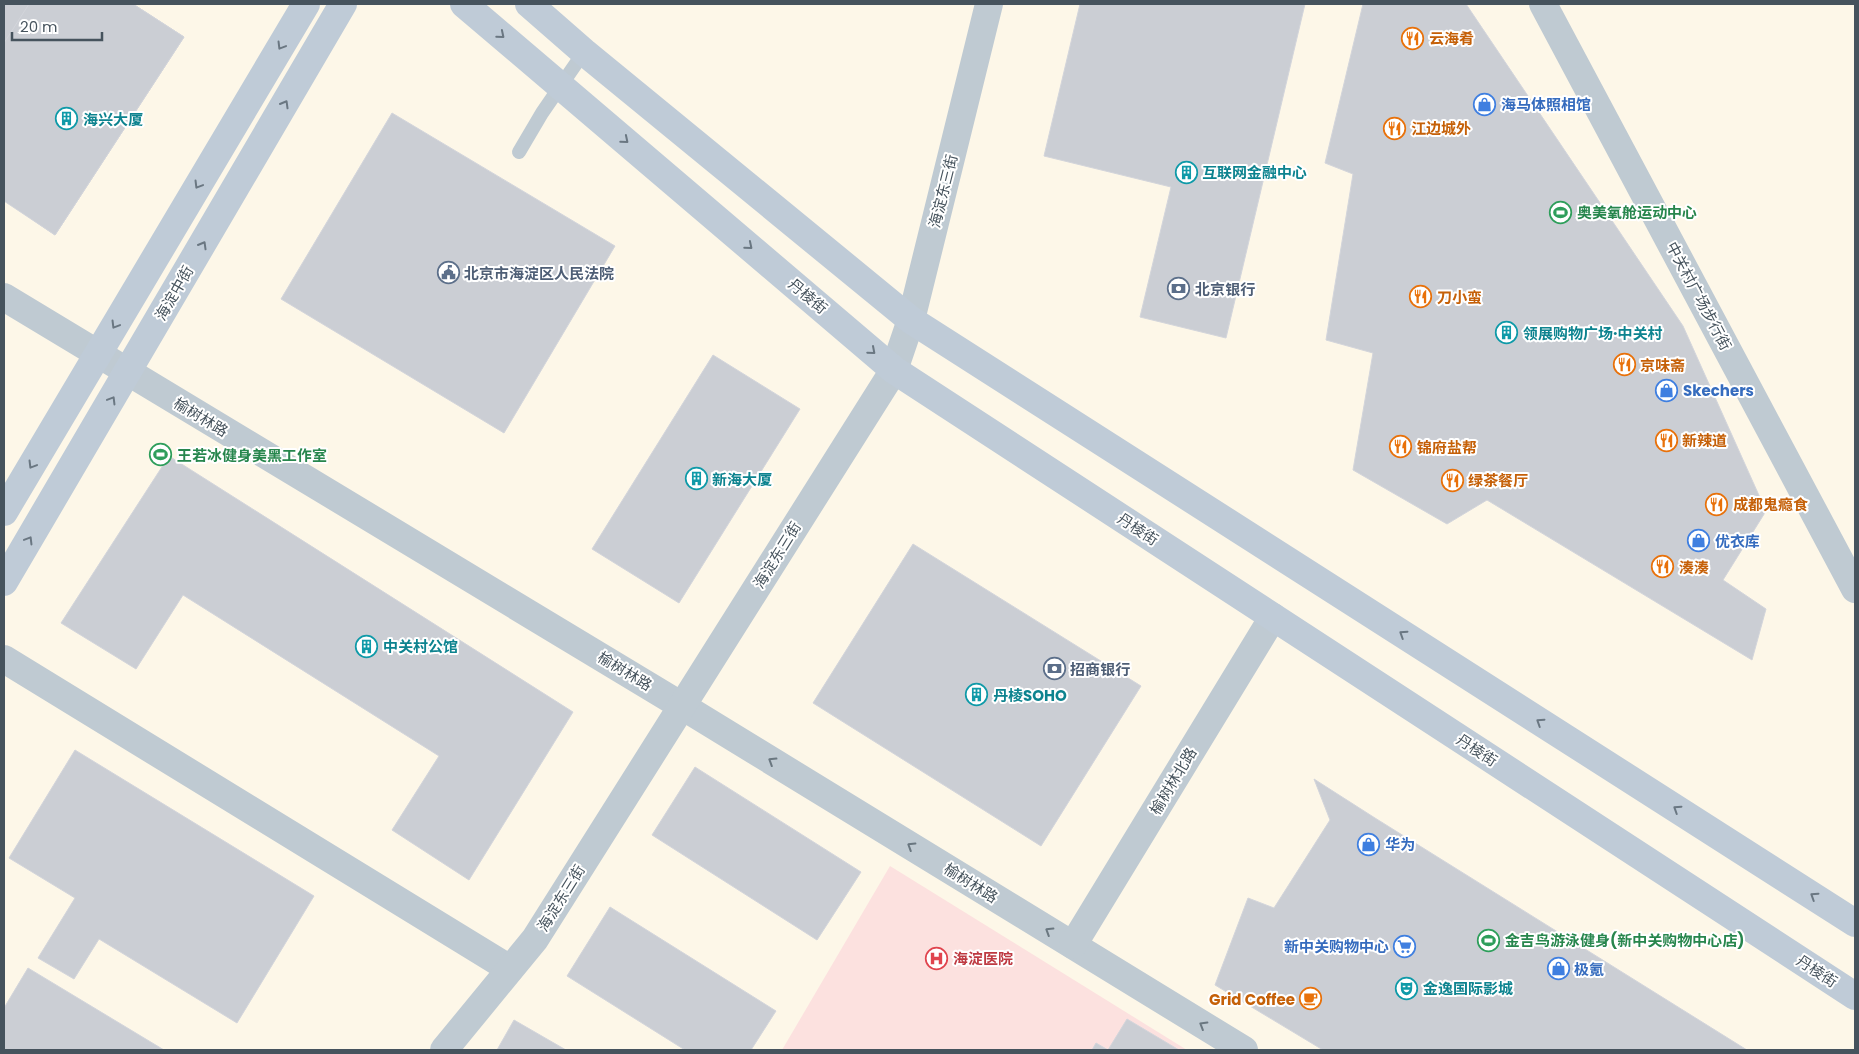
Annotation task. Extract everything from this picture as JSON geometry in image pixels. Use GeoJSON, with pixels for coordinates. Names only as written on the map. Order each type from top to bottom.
{"type":"FeatureCollection","features":[{"type":"Feature","properties":{"kind":"main road"},"geometry":{"type":"LineString","coordinates":[[4,512],[306,4]]}},
{"type":"Feature","properties":{"kind":"main road","name":"海淀中街"},"geometry":{"type":"LineString","coordinates":[[4,582],[343,4]]}},
{"type":"Feature","properties":{"kind":"main road","name":"丹棱街"},"geometry":{"type":"LineString","coordinates":[[464,4],[894,370],[1855,996]]}},
{"type":"Feature","properties":{"kind":"main road"},"geometry":{"type":"LineString","coordinates":[[529,4],[584,52],[911,320],[1855,923]]}},
{"type":"Feature","properties":{"kind":"street","name":"海淀东三街"},"geometry":{"type":"LineString","coordinates":[[444,1050],[535,939],[894,370],[911,320],[990,4]]}},
{"type":"Feature","properties":{"kind":"street","name":"中关村广场步行街"},"geometry":{"type":"LineString","coordinates":[[1543,4],[1855,589]]}},
{"type":"Feature","properties":{"kind":"street","name":"榆树林路"},"geometry":{"type":"LineString","coordinates":[[4,297],[682,706],[1244,1050]]}},
{"type":"Feature","properties":{"kind":"street","name":"榆树林北路"},"geometry":{"type":"LineString","coordinates":[[1072,945],[1273,617]]}},
{"type":"Feature","properties":{"kind":"street"},"geometry":{"type":"LineString","coordinates":[[4,659],[510,969]]}},
{"type":"Feature","properties":{"kind":"lane"},"geometry":{"type":"LineString","coordinates":[[519,152],[542,113],[562,87],[584,52]]}},
{"type":"Feature","properties":{"kind":"shaded area"},"geometry":{"type":"Polygon","coordinates":[[[4,4],[1855,4],[1855,1050],[4,1050],[4,4]]]}},
{"type":"Feature","properties":{"kind":"shaded area","name":"海淀医院"},"geometry":{"type":"Polygon","coordinates":[[[890,866],[1187,1050],[782,1050],[890,866]]]}},
{"type":"Feature","properties":{"kind":"building","name":"海兴大厦"},"geometry":{"type":"Polygon","coordinates":[[[4,4],[133,4],[184,37],[55,235],[4,200],[4,4]]]}},
{"type":"Feature","properties":{"kind":"building","name":"海兴大厦"},"geometry":{"type":"Polygon","coordinates":[[[29,4],[133,4],[184,37],[55,235],[4,201],[4,43],[29,4]]]}},
{"type":"Feature","properties":{"kind":"building","name":"互联网金融中心"},"geometry":{"type":"Polygon","coordinates":[[[1080,4],[1305,4],[1226,338],[1140,317],[1171,187],[1044,156],[1080,4]]]}},
{"type":"Feature","properties":{"kind":"building","name":"领展购物广场·中关村"},"geometry":{"type":"Polygon","coordinates":[[[1363,4],[1466,4],[1683,326],[1766,511],[1723,580],[1766,609],[1752,660],[1487,500],[1447,524],[1353,470],[1373,353],[1326,340],[1353,174],[1325,163],[1363,4]]]}},
{"type":"Feature","properties":{"kind":"building","name":"北京市海淀区人民法院"},"geometry":{"type":"Polygon","coordinates":[[[392,113],[615,246],[504,433],[281,299],[392,113]]]}},
{"type":"Feature","properties":{"kind":"building","name":"新海大厦"},"geometry":{"type":"Polygon","coordinates":[[[713,355],[800,409],[679,603],[592,549],[713,355]]]}},
{"type":"Feature","properties":{"kind":"building","name":"中关村公馆"},"geometry":{"type":"Polygon","coordinates":[[[169,456],[573,712],[469,880],[392,830],[439,756],[183,595],[136,669],[61,623],[169,456]]]}},
{"type":"Feature","properties":{"kind":"building","name":"丹棱SOHO"},"geometry":{"type":"Polygon","coordinates":[[[913,544],[1141,686],[1041,846],[813,703],[913,544]]]}},
{"type":"Feature","properties":{"kind":"building"},"geometry":{"type":"Polygon","coordinates":[[[75,750],[314,896],[237,1023],[99,939],[74,979],[38,958],[75,898],[9,858],[75,750]]]}},
{"type":"Feature","properties":{"kind":"building"},"geometry":{"type":"Polygon","coordinates":[[[695,767],[861,872],[817,940],[652,835],[695,767]]]}},
{"type":"Feature","properties":{"kind":"building","name":"新中关购物中心"},"geometry":{"type":"Polygon","coordinates":[[[1314,779],[1747,1050],[1323,1050],[1215,985],[1248,898],[1274,908],[1330,820],[1314,779]]]}},
{"type":"Feature","properties":{"kind":"building"},"geometry":{"type":"Polygon","coordinates":[[[610,907],[776,1011],[751,1050],[685,1050],[567,976],[610,907]]]}},
{"type":"Feature","properties":{"kind":"building"},"geometry":{"type":"Polygon","coordinates":[[[28,968],[164,1050],[4,1050],[4,1008],[28,968]]]}},
{"type":"Feature","properties":{"kind":"building"},"geometry":{"type":"Polygon","coordinates":[[[1127,1019],[1179,1050],[1108,1050],[1127,1019]]]}},
{"type":"Feature","properties":{"kind":"building"},"geometry":{"type":"Polygon","coordinates":[[[514,1020],[566,1050],[497,1050],[514,1020]]]}},
{"type":"Feature","properties":{"kind":"building"},"geometry":{"type":"Polygon","coordinates":[[[1096,1043],[1108,1050],[1092,1050],[1096,1043]]]}},
{"type":"Feature","properties":{"kind":"place","name":"云海肴"},"geometry":{"type":"Point","coordinates":[1413,38]}},
{"type":"Feature","properties":{"kind":"place","name":"海马体照相馆"},"geometry":{"type":"Point","coordinates":[1485,104]}},
{"type":"Feature","properties":{"kind":"place","name":"海兴大厦"},"geometry":{"type":"Point","coordinates":[67,119]}},
{"type":"Feature","properties":{"kind":"place","name":"江边城外"},"geometry":{"type":"Point","coordinates":[1395,128]}},
{"type":"Feature","properties":{"kind":"place","name":"互联网金融中心"},"geometry":{"type":"Point","coordinates":[1186,172]}},
{"type":"Feature","properties":{"kind":"place","name":"奥美氧舱运动中心"},"geometry":{"type":"Point","coordinates":[1561,212]}},
{"type":"Feature","properties":{"kind":"place","name":"北京市海淀区人民法院"},"geometry":{"type":"Point","coordinates":[448,273]}},
{"type":"Feature","properties":{"kind":"place","name":"北京银行"},"geometry":{"type":"Point","coordinates":[1179,289]}},
{"type":"Feature","properties":{"kind":"place","name":"刀小蛮"},"geometry":{"type":"Point","coordinates":[1421,297]}},
{"type":"Feature","properties":{"kind":"place","name":"领展购物广场·中关村"},"geometry":{"type":"Point","coordinates":[1507,333]}},
{"type":"Feature","properties":{"kind":"place","name":"京味斋"},"geometry":{"type":"Point","coordinates":[1624,365]}},
{"type":"Feature","properties":{"kind":"place","name":"Skechers"},"geometry":{"type":"Point","coordinates":[1667,390]}},
{"type":"Feature","properties":{"kind":"place","name":"新辣道"},"geometry":{"type":"Point","coordinates":[1666,440]}},
{"type":"Feature","properties":{"kind":"place","name":"锦府盐帮"},"geometry":{"type":"Point","coordinates":[1401,447]}},
{"type":"Feature","properties":{"kind":"place","name":"王若冰健身美黑工作室"},"geometry":{"type":"Point","coordinates":[161,455]}},
{"type":"Feature","properties":{"kind":"place","name":"新海大厦"},"geometry":{"type":"Point","coordinates":[696,479]}},
{"type":"Feature","properties":{"kind":"place","name":"绿茶餐厅"},"geometry":{"type":"Point","coordinates":[1452,480]}},
{"type":"Feature","properties":{"kind":"place","name":"成都鬼瘾食"},"geometry":{"type":"Point","coordinates":[1717,504]}},
{"type":"Feature","properties":{"kind":"place","name":"优衣库"},"geometry":{"type":"Point","coordinates":[1699,541]}},
{"type":"Feature","properties":{"kind":"place","name":"湊湊"},"geometry":{"type":"Point","coordinates":[1663,567]}},
{"type":"Feature","properties":{"kind":"place","name":"中关村公馆"},"geometry":{"type":"Point","coordinates":[367,646]}},
{"type":"Feature","properties":{"kind":"place","name":"招商银行"},"geometry":{"type":"Point","coordinates":[1054,669]}},
{"type":"Feature","properties":{"kind":"place","name":"丹棱SOHO"},"geometry":{"type":"Point","coordinates":[977,695]}},
{"type":"Feature","properties":{"kind":"place","name":"华为"},"geometry":{"type":"Point","coordinates":[1369,844]}},
{"type":"Feature","properties":{"kind":"place","name":"金吉鸟游泳健身(新中关购物中心店)"},"geometry":{"type":"Point","coordinates":[1489,940]}},
{"type":"Feature","properties":{"kind":"place","name":"新中关购物中心"},"geometry":{"type":"Point","coordinates":[1405,946]}},
{"type":"Feature","properties":{"kind":"place","name":"海淀医院"},"geometry":{"type":"Point","coordinates":[937,958]}},
{"type":"Feature","properties":{"kind":"place","name":"极氪"},"geometry":{"type":"Point","coordinates":[1558,969]}},
{"type":"Feature","properties":{"kind":"place","name":"金逸国际影城"},"geometry":{"type":"Point","coordinates":[1407,988]}},
{"type":"Feature","properties":{"kind":"place","name":"Grid Coffee"},"geometry":{"type":"Point","coordinates":[1311,999]}}]}
